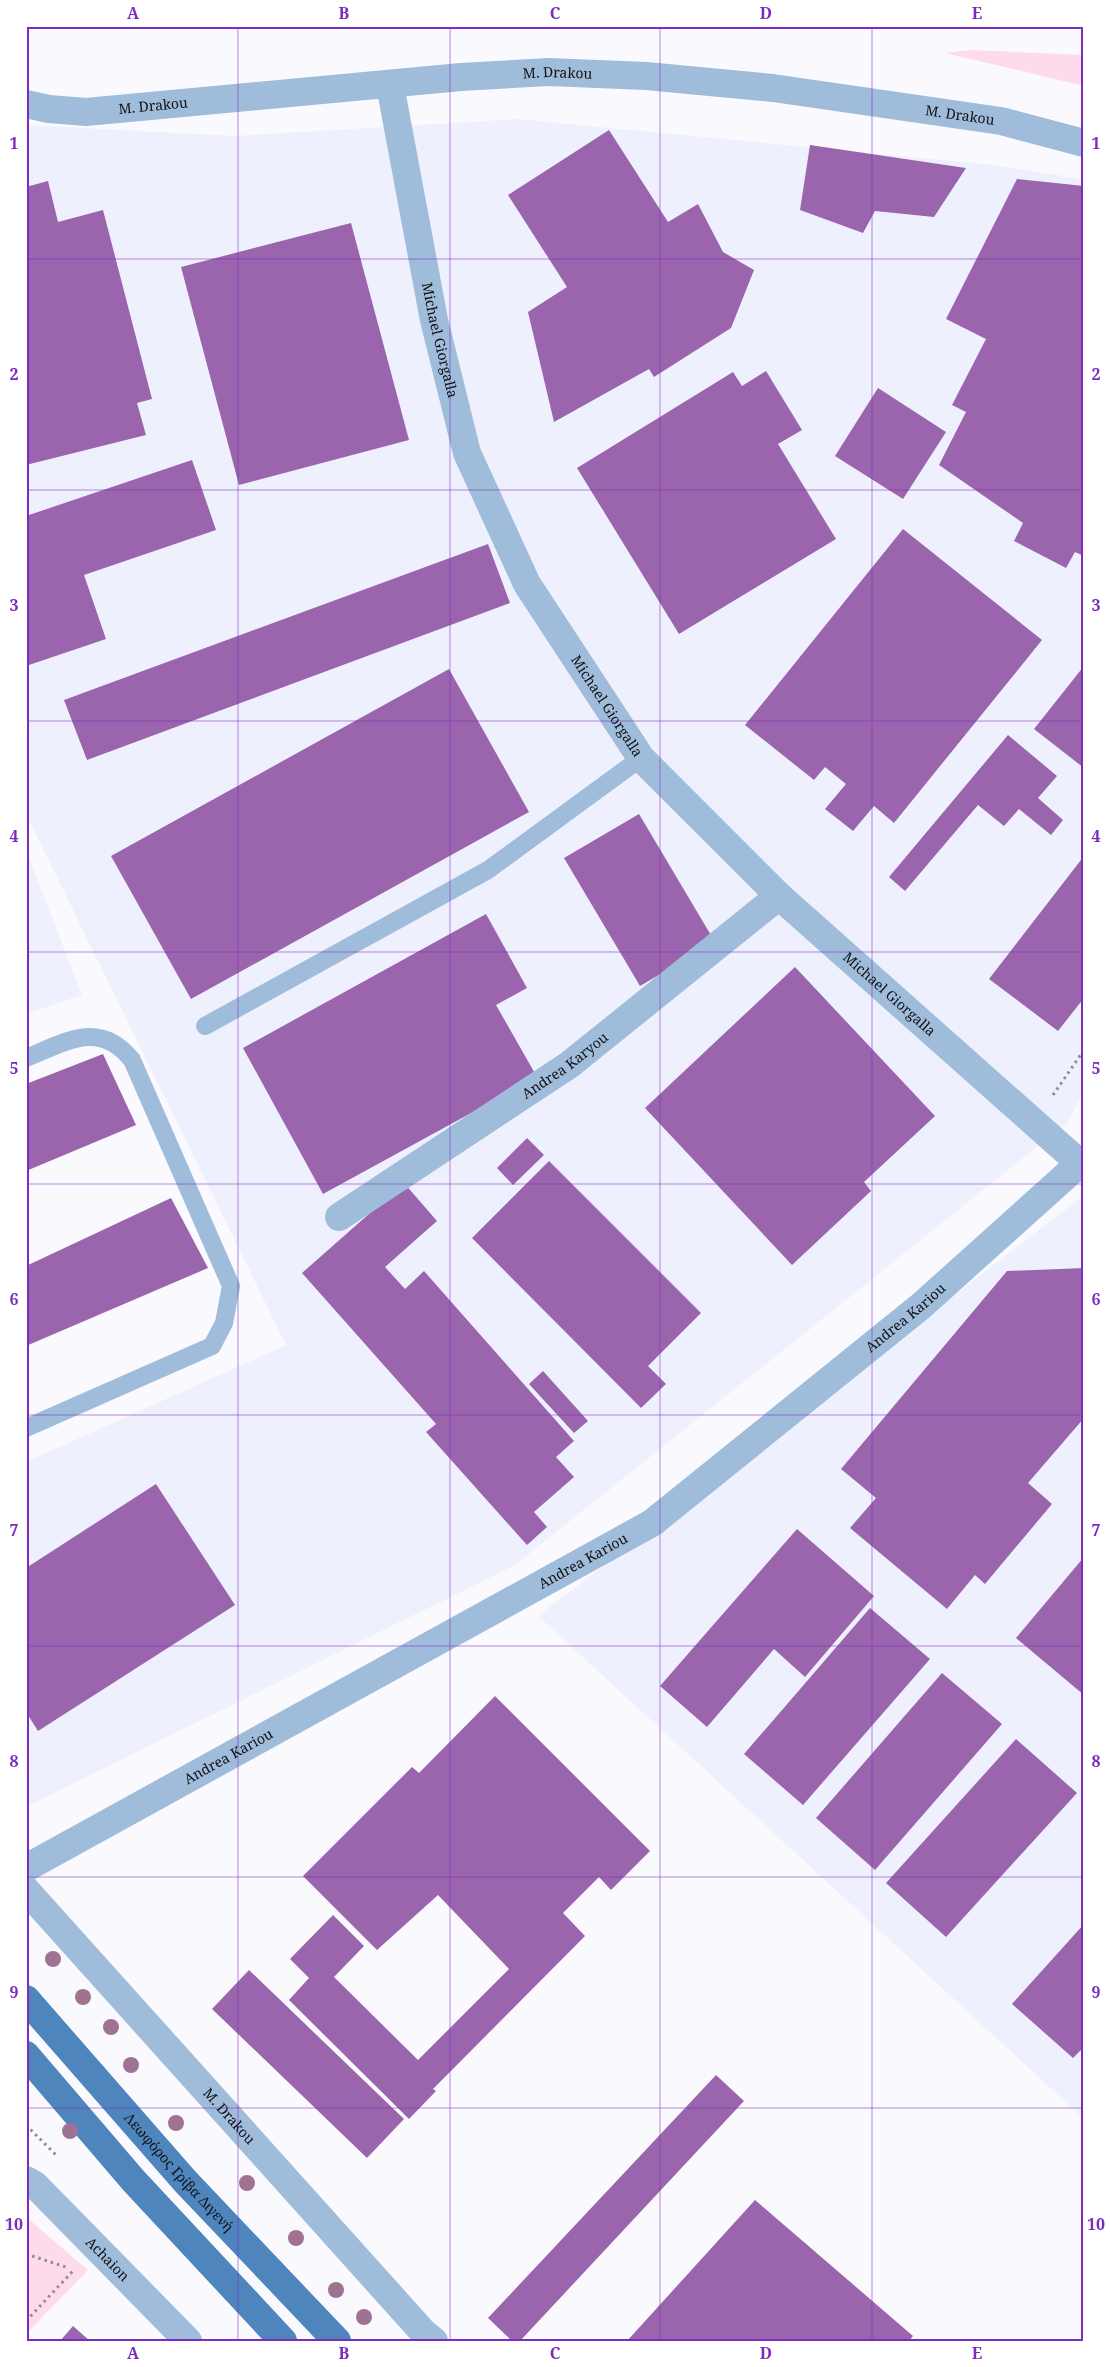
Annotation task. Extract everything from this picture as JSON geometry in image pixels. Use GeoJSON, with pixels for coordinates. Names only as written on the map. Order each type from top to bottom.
{"type":"FeatureCollection","features":[{"type":"Feature","properties":{"kind":"main road","name":"Λεωφόρος Γρίβα Διγενή"},"geometry":{"type":"LineString","coordinates":[[26,1999],[186,2180],[337,2341]]}},
{"type":"Feature","properties":{"kind":"main road"},"geometry":{"type":"LineString","coordinates":[[26,2055],[133,2180],[283,2341]]}},
{"type":"Feature","properties":{"kind":"street","name":"M. Drakou"},"geometry":{"type":"LineString","coordinates":[[26,104],[48,110],[86,112],[461,77],[549,72],[646,76],[773,88],[1001,121],[1084,143]]}},
{"type":"Feature","properties":{"kind":"street","name":"Michael Giorgalla"},"geometry":{"type":"LineString","coordinates":[[390,85],[434,320],[468,452],[528,584],[641,758],[779,896],[1081,1166]]}},
{"type":"Feature","properties":{"kind":"street","name":"Andrea Karyou"},"geometry":{"type":"LineString","coordinates":[[340,1217],[569,1065],[779,896]]}},
{"type":"Feature","properties":{"kind":"street","name":"Andrea Kariou"},"geometry":{"type":"LineString","coordinates":[[26,1868],[652,1523],[921,1306],[1081,1166]]}},
{"type":"Feature","properties":{"kind":"street","name":"M. Drakou"},"geometry":{"type":"LineString","coordinates":[[26,1890],[423,2332],[434,2341]]}},
{"type":"Feature","properties":{"kind":"street","name":"Achaion"},"geometry":{"type":"LineString","coordinates":[[26,2180],[35,2185],[188,2341]]}},
{"type":"Feature","properties":{"kind":"lane"},"geometry":{"type":"LineString","coordinates":[[204,1026],[488,870],[641,758]]}},
{"type":"Feature","properties":{"kind":"lane"},"geometry":{"type":"LineString","coordinates":[[26,1058],[78,1037],[104,1038],[121,1047],[132,1060],[230,1286],[224,1323],[212,1346],[26,1428]]}},
{"type":"Feature","properties":{"kind":"path"},"geometry":{"type":"LineString","coordinates":[[1034,1123],[1084,1050]]}},
{"type":"Feature","properties":{"kind":"path"},"geometry":{"type":"LineString","coordinates":[[26,2322],[96,2247]]}},
{"type":"Feature","properties":{"kind":"path"},"geometry":{"type":"LineString","coordinates":[[26,2254],[74,2270]]}},
{"type":"Feature","properties":{"kind":"shaded area"},"geometry":{"type":"Polygon","coordinates":[[[970,50],[1084,55],[1084,86],[945,53],[970,50]]]}},
{"type":"Feature","properties":{"kind":"shaded area"},"geometry":{"type":"Polygon","coordinates":[[[517,119],[993,165],[1076,178],[1084,182],[1084,1091],[1067,1123],[515,1565],[26,1807],[26,1462],[286,1345],[26,814],[26,125],[235,136],[517,119]]]}},
{"type":"Feature","properties":{"kind":"shaded area"},"geometry":{"type":"Polygon","coordinates":[[[26,850],[82,995],[26,1014],[26,850]]]}},
{"type":"Feature","properties":{"kind":"shaded area"},"geometry":{"type":"Polygon","coordinates":[[[1079,1199],[1084,1203],[1084,2119],[538,1616],[1079,1199]]]}},
{"type":"Feature","properties":{"kind":"shaded area"},"geometry":{"type":"Polygon","coordinates":[[[26,2217],[88,2270],[26,2334],[26,2217]]]}},
{"type":"Feature","properties":{"kind":"building"},"geometry":{"type":"Polygon","coordinates":[[[609,130],[668,222],[698,204],[723,252],[754,270],[731,328],[654,377],[649,369],[554,422],[528,312],[567,287],[508,195],[609,130]]]}},
{"type":"Feature","properties":{"kind":"building"},"geometry":{"type":"Polygon","coordinates":[[[810,145],[966,168],[934,217],[875,211],[863,233],[800,210],[810,145]]]}},
{"type":"Feature","properties":{"kind":"building"},"geometry":{"type":"Polygon","coordinates":[[[1017,179],[1084,186],[1084,556],[1075,552],[1066,568],[1014,541],[1023,523],[939,465],[966,412],[952,405],[986,339],[946,319],[1017,179]]]}},
{"type":"Feature","properties":{"kind":"building"},"geometry":{"type":"Polygon","coordinates":[[[48,181],[58,222],[103,210],[152,399],[137,403],[146,435],[26,465],[26,187],[48,181]]]}},
{"type":"Feature","properties":{"kind":"building"},"geometry":{"type":"Polygon","coordinates":[[[351,223],[409,440],[239,485],[181,267],[351,223]]]}},
{"type":"Feature","properties":{"kind":"building"},"geometry":{"type":"Polygon","coordinates":[[[766,371],[802,430],[778,444],[836,539],[679,634],[577,468],[733,372],[742,386],[766,371]]]}},
{"type":"Feature","properties":{"kind":"building"},"geometry":{"type":"Polygon","coordinates":[[[878,388],[946,432],[903,499],[835,456],[878,388]]]}},
{"type":"Feature","properties":{"kind":"building"},"geometry":{"type":"Polygon","coordinates":[[[192,460],[216,530],[84,575],[106,639],[26,666],[26,516],[192,460]]]}},
{"type":"Feature","properties":{"kind":"building"},"geometry":{"type":"Polygon","coordinates":[[[903,529],[1042,640],[894,823],[874,806],[853,831],[825,809],[846,784],[825,767],[814,780],[745,725],[903,529]]]}},
{"type":"Feature","properties":{"kind":"building"},"geometry":{"type":"Polygon","coordinates":[[[488,544],[510,603],[87,760],[64,700],[488,544]]]}},
{"type":"Feature","properties":{"kind":"building"},"geometry":{"type":"Polygon","coordinates":[[[1084,666],[1084,768],[1034,729],[1084,666]]]}},
{"type":"Feature","properties":{"kind":"building"},"geometry":{"type":"Polygon","coordinates":[[[449,669],[529,812],[191,999],[111,856],[449,669]]]}},
{"type":"Feature","properties":{"kind":"building"},"geometry":{"type":"Polygon","coordinates":[[[1008,735],[1057,776],[1038,798],[1063,820],[1051,835],[1019,809],[1004,826],[978,805],[905,891],[889,877],[1008,735]]]}},
{"type":"Feature","properties":{"kind":"building"},"geometry":{"type":"Polygon","coordinates":[[[639,814],[715,942],[640,986],[564,858],[639,814]]]}},
{"type":"Feature","properties":{"kind":"building"},"geometry":{"type":"Polygon","coordinates":[[[1084,856],[1084,998],[1058,1031],[989,979],[1084,856]]]}},
{"type":"Feature","properties":{"kind":"building"},"geometry":{"type":"Polygon","coordinates":[[[486,914],[527,988],[496,1005],[537,1077],[323,1194],[243,1048],[486,914]]]}},
{"type":"Feature","properties":{"kind":"building"},"geometry":{"type":"Polygon","coordinates":[[[795,967],[935,1116],[864,1182],[871,1191],[792,1265],[645,1108],[795,967]]]}},
{"type":"Feature","properties":{"kind":"building"},"geometry":{"type":"Polygon","coordinates":[[[103,1054],[136,1125],[26,1171],[26,1084],[103,1054]]]}},
{"type":"Feature","properties":{"kind":"building"},"geometry":{"type":"Polygon","coordinates":[[[527,1138],[544,1155],[513,1185],[497,1168],[527,1138]]]}},
{"type":"Feature","properties":{"kind":"building"},"geometry":{"type":"Polygon","coordinates":[[[549,1161],[701,1313],[648,1366],[666,1384],[641,1408],[472,1238],[549,1161]]]}},
{"type":"Feature","properties":{"kind":"building"},"geometry":{"type":"Polygon","coordinates":[[[404,1183],[437,1221],[385,1267],[405,1289],[424,1271],[574,1441],[556,1457],[574,1477],[534,1512],[547,1527],[527,1545],[426,1432],[436,1424],[302,1273],[404,1183]]]}},
{"type":"Feature","properties":{"kind":"building"},"geometry":{"type":"Polygon","coordinates":[[[171,1198],[208,1268],[26,1346],[26,1266],[171,1198]]]}},
{"type":"Feature","properties":{"kind":"building"},"geometry":{"type":"Polygon","coordinates":[[[1084,1268],[1084,1418],[1028,1483],[1052,1504],[985,1584],[975,1575],[947,1609],[850,1528],[876,1498],[841,1469],[1007,1271],[1084,1268]]]}},
{"type":"Feature","properties":{"kind":"building"},"geometry":{"type":"Polygon","coordinates":[[[543,1371],[588,1421],[574,1433],[529,1384],[543,1371]]]}},
{"type":"Feature","properties":{"kind":"building"},"geometry":{"type":"Polygon","coordinates":[[[156,1484],[235,1605],[38,1731],[26,1712],[26,1568],[156,1484]]]}},
{"type":"Feature","properties":{"kind":"building"},"geometry":{"type":"Polygon","coordinates":[[[797,1529],[874,1596],[805,1677],[774,1649],[707,1727],[660,1686],[797,1529]]]}},
{"type":"Feature","properties":{"kind":"building"},"geometry":{"type":"Polygon","coordinates":[[[1084,1557],[1084,1695],[1016,1638],[1084,1557]]]}},
{"type":"Feature","properties":{"kind":"building"},"geometry":{"type":"Polygon","coordinates":[[[870,1608],[930,1659],[803,1805],[744,1754],[870,1608]]]}},
{"type":"Feature","properties":{"kind":"building"},"geometry":{"type":"Polygon","coordinates":[[[942,1673],[1002,1724],[875,1870],[816,1818],[942,1673]]]}},
{"type":"Feature","properties":{"kind":"building"},"geometry":{"type":"Polygon","coordinates":[[[495,1696],[650,1851],[611,1890],[599,1877],[563,1913],[585,1936],[433,2089],[436,2091],[409,2119],[289,2000],[309,1978],[290,1959],[333,1915],[364,1946],[334,1977],[418,2060],[509,1969],[438,1895],[377,1950],[303,1876],[412,1767],[419,1773],[495,1696]]]}},
{"type":"Feature","properties":{"kind":"building"},"geometry":{"type":"Polygon","coordinates":[[[1016,1739],[1077,1793],[946,1937],[886,1883],[1016,1739]]]}},
{"type":"Feature","properties":{"kind":"building"},"geometry":{"type":"Polygon","coordinates":[[[1084,1924],[1084,2047],[1073,2058],[1012,2004],[1084,1924]]]}},
{"type":"Feature","properties":{"kind":"building"},"geometry":{"type":"Polygon","coordinates":[[[249,1970],[404,2119],[367,2158],[212,2009],[249,1970]]]}},
{"type":"Feature","properties":{"kind":"building"},"geometry":{"type":"Polygon","coordinates":[[[716,2075],[744,2101],[520,2341],[512,2341],[488,2318],[716,2075]]]}},
{"type":"Feature","properties":{"kind":"building"},"geometry":{"type":"Polygon","coordinates":[[[755,2200],[913,2336],[909,2341],[627,2341],[755,2200]]]}},
{"type":"Feature","properties":{"kind":"building"},"geometry":{"type":"Polygon","coordinates":[[[73,2326],[90,2341],[60,2341],[73,2326]]]}}]}
